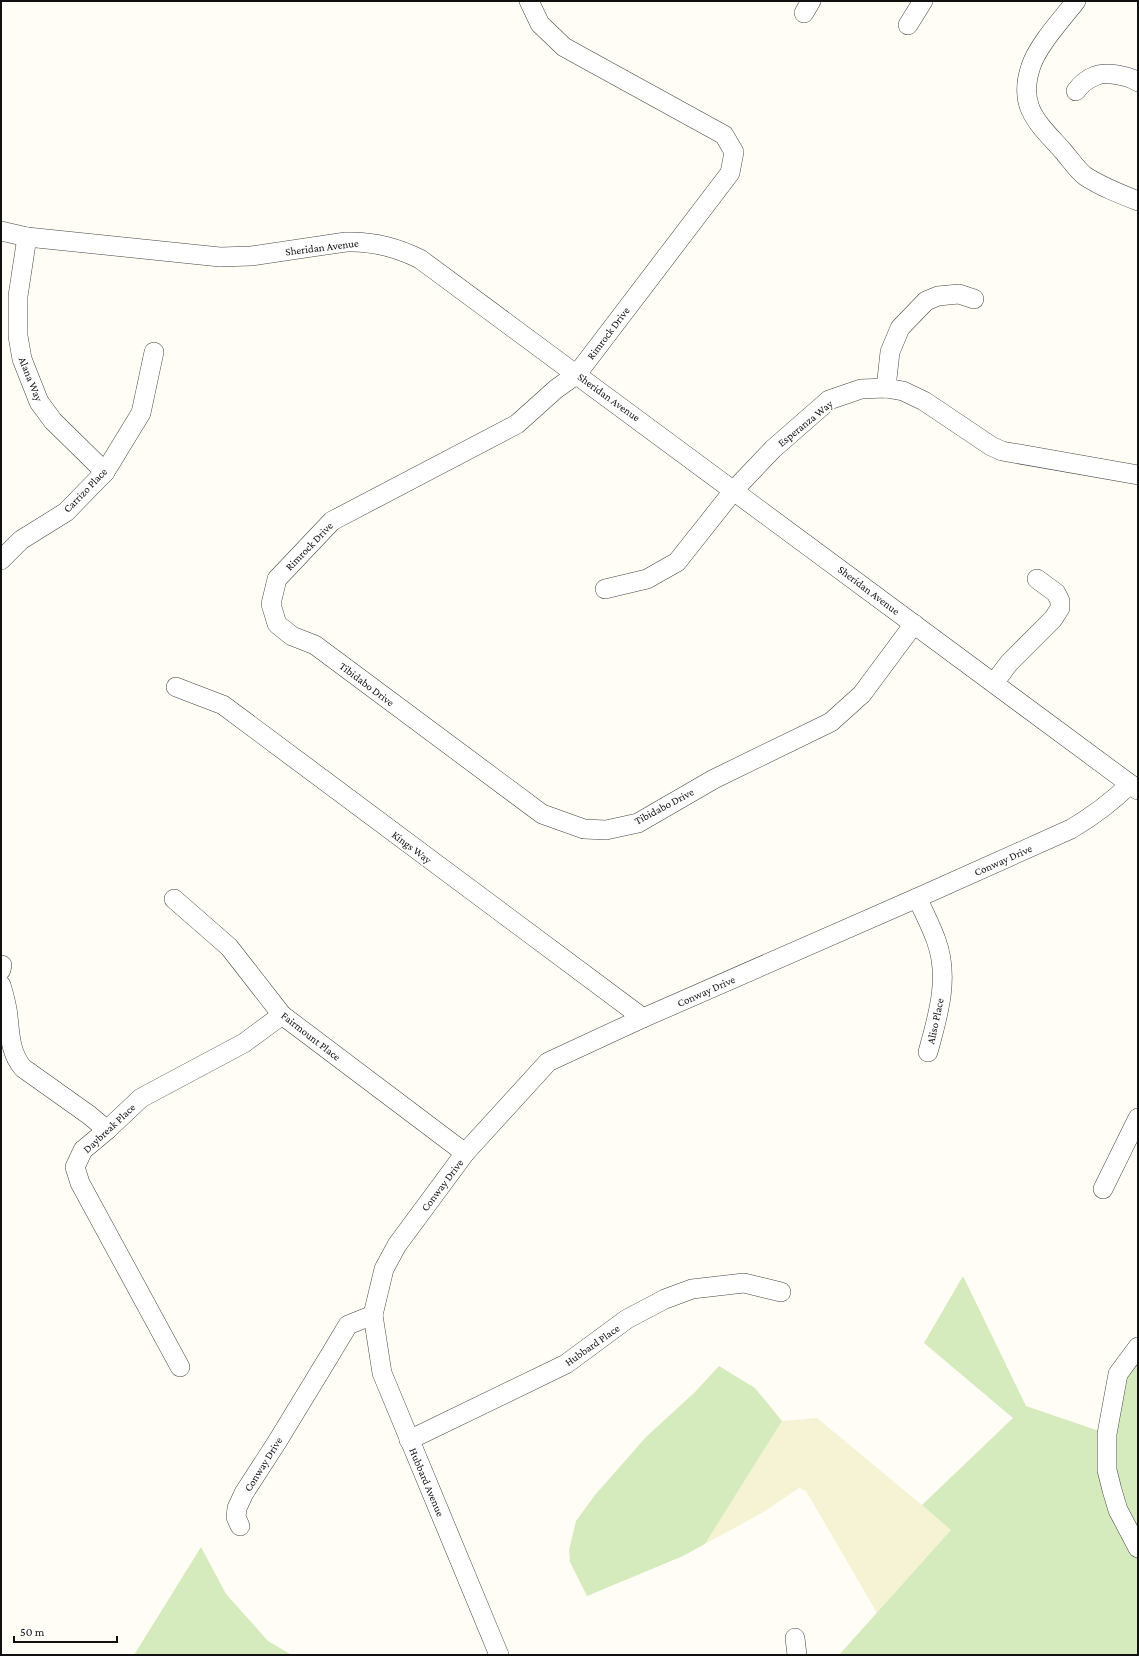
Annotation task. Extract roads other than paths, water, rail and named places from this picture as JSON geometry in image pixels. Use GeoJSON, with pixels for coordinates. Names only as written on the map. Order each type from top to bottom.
{"type":"FeatureCollection","features":[{"type":"Feature","properties":{"kind":"street","name":"Rimrock Drive"},"geometry":{"type":"LineString","coordinates":[[315,645],[292,636],[277,624],[271,604],[278,579],[332,521],[517,424],[556,389],[577,374],[730,172],[734,152],[724,135],[564,47],[540,24],[529,1]]}},
{"type":"Feature","properties":{"kind":"street"},"geometry":{"type":"LineString","coordinates":[[908,24],[923,1]]}},
{"type":"Feature","properties":{"kind":"street"},"geometry":{"type":"LineString","coordinates":[[1076,1],[1037,52],[1030,66],[1025,91],[1028,106],[1034,119],[1084,175],[1107,188],[1138,201]]}},
{"type":"Feature","properties":{"kind":"street"},"geometry":{"type":"LineString","coordinates":[[1076,91],[1083,82],[1097,75],[1118,75],[1138,82]]}},
{"type":"Feature","properties":{"kind":"street","name":"Sheridan Avenue"},"geometry":{"type":"LineString","coordinates":[[1,231],[27,237],[220,257],[251,256],[361,241],[395,248],[420,259],[1134,787]]}},
{"type":"Feature","properties":{"kind":"street","name":"Alana Way"},"geometry":{"type":"LineString","coordinates":[[27,237],[18,296],[18,336],[22,358],[39,402],[53,421],[105,472]]}},
{"type":"Feature","properties":{"kind":"street"},"geometry":{"type":"LineString","coordinates":[[886,388],[890,352],[900,328],[926,301],[938,296],[959,294],[974,299]]}},
{"type":"Feature","properties":{"kind":"street","name":"Carrizo Place"},"geometry":{"type":"LineString","coordinates":[[1,560],[21,540],[66,512],[105,472],[141,413],[154,352]]}},
{"type":"Feature","properties":{"kind":"street","name":"Esperanza Way"},"geometry":{"type":"LineString","coordinates":[[605,589],[647,579],[677,562],[734,490],[773,449],[829,400],[861,389],[886,388],[904,391],[924,401],[991,446],[1002,451],[1138,475]]}},
{"type":"Feature","properties":{"kind":"street"},"geometry":{"type":"LineString","coordinates":[[994,683],[1010,663],[1053,619],[1060,608],[1060,601],[1056,593],[1037,579]]}},
{"type":"Feature","properties":{"kind":"street","name":"Tibidabo Drive"},"geometry":{"type":"LineString","coordinates":[[315,645],[542,814],[584,829],[606,830],[638,823],[714,779],[832,722],[862,694],[914,624]]}},
{"type":"Feature","properties":{"kind":"street","name":"Kings Way"},"geometry":{"type":"LineString","coordinates":[[176,687],[223,706],[643,1018]]}},
{"type":"Feature","properties":{"kind":"street","name":"Conway Drive"},"geometry":{"type":"LineString","coordinates":[[240,1526],[236,1517],[236,1508],[244,1493],[277,1442],[348,1325],[374,1309],[384,1269],[396,1245],[465,1154],[548,1062],[643,1018],[1071,829],[1134,787]]}},
{"type":"Feature","properties":{"kind":"street","name":"Aliso Place"},"geometry":{"type":"LineString","coordinates":[[917,898],[937,941],[942,970],[940,1005],[928,1052]]}},
{"type":"Feature","properties":{"kind":"street","name":"Fairmount Place"},"geometry":{"type":"LineString","coordinates":[[174,899],[229,947],[282,1015],[465,1154]]}},
{"type":"Feature","properties":{"kind":"street"},"geometry":{"type":"LineString","coordinates":[[1,985],[8,1015],[11,1045],[18,1062],[23,1068],[107,1130]]}},
{"type":"Feature","properties":{"kind":"street","name":"Daybreak Place"},"geometry":{"type":"LineString","coordinates":[[180,1367],[80,1183],[75,1167],[82,1150],[107,1130],[141,1098],[244,1043],[282,1015]]}},
{"type":"Feature","properties":{"kind":"street"},"geometry":{"type":"LineString","coordinates":[[1103,1189],[1138,1118]]}},
{"type":"Feature","properties":{"kind":"street","name":"Hubbard Place"},"geometry":{"type":"LineString","coordinates":[[409,1440],[566,1364],[627,1320],[665,1299],[692,1289],[744,1283],[781,1292]]}},
{"type":"Feature","properties":{"kind":"street","name":"Hubbard Avenue"},"geometry":{"type":"LineString","coordinates":[[374,1309],[382,1372],[499,1655]]}},
{"type":"Feature","properties":{"kind":"street"},"geometry":{"type":"LineString","coordinates":[[1138,1347],[1118,1374],[1106,1434],[1108,1470],[1112,1490],[1118,1510],[1138,1548]]}}]}
